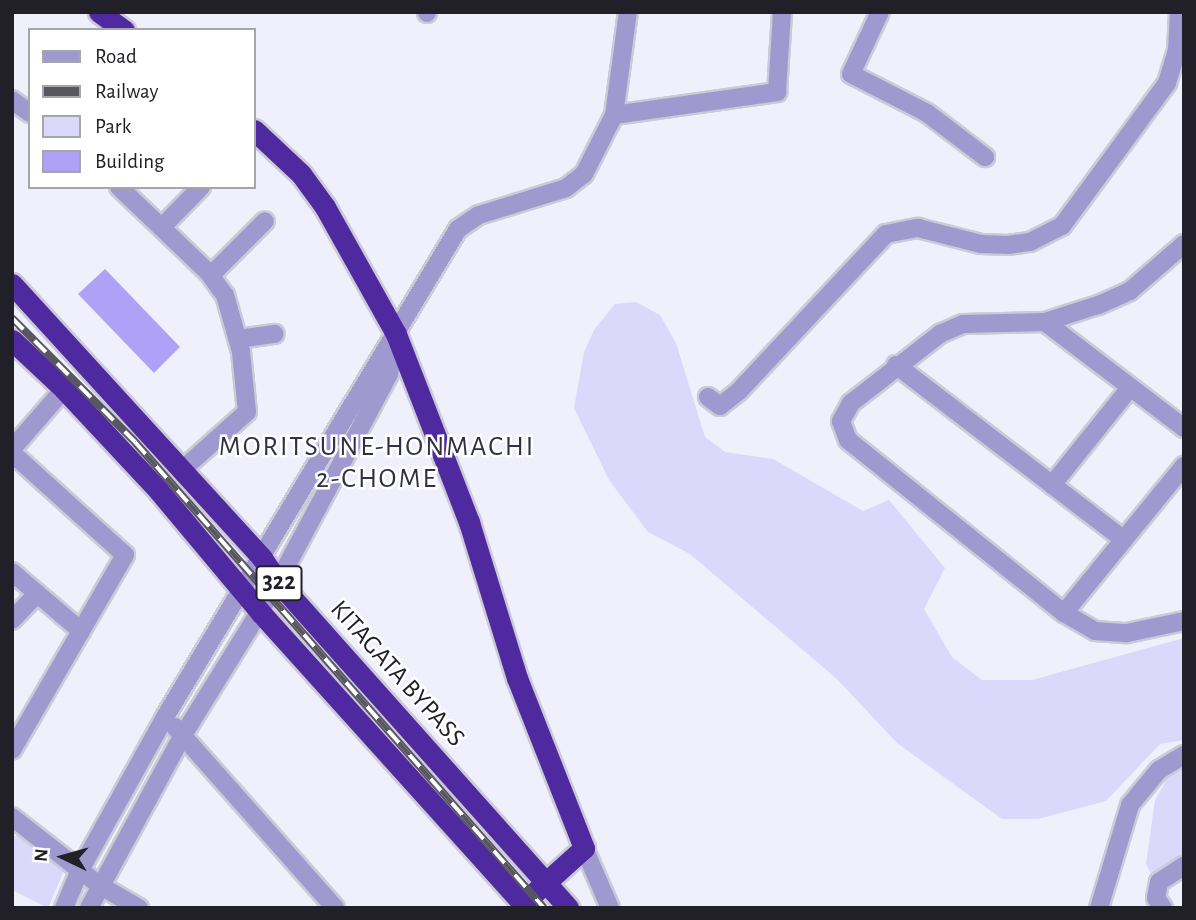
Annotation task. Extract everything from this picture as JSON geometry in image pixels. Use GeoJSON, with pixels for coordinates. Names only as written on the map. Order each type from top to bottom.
{"type":"FeatureCollection","features":[{"type":"Feature","properties":{"kind":"highway"},"geometry":{"type":"LineString","coordinates":[[99,12],[121,28]]}},
{"type":"Feature","properties":{"kind":"highway"},"geometry":{"type":"LineString","coordinates":[[256,134],[302,174],[325,207],[396,334],[469,522],[521,690],[584,848]]}},
{"type":"Feature","properties":{"kind":"highway","name":"KITAGATA BYPASS"},"geometry":{"type":"LineString","coordinates":[[12,284],[262,558],[278,582],[545,883]]}},
{"type":"Feature","properties":{"kind":"highway","name":"322"},"geometry":{"type":"LineString","coordinates":[[12,340],[64,388],[523,906],[584,848]]}},
{"type":"Feature","properties":{"kind":"highway","name":"322"},"geometry":{"type":"LineString","coordinates":[[545,883],[568,908]]}},
{"type":"Feature","properties":{"kind":"street"},"geometry":{"type":"LineString","coordinates":[[64,908],[80,870],[165,717],[262,558],[374,362],[396,334],[458,229],[478,215],[571,186],[584,174],[614,115],[628,12]]}},
{"type":"Feature","properties":{"kind":"street"},"geometry":{"type":"LineString","coordinates":[[614,115],[777,92],[782,12]]}},
{"type":"Feature","properties":{"kind":"street"},"geometry":{"type":"LineString","coordinates":[[880,12],[851,74],[927,113],[985,157]]}},
{"type":"Feature","properties":{"kind":"street"},"geometry":{"type":"LineString","coordinates":[[708,397],[720,405],[739,391],[887,234],[918,228],[993,246],[1042,237],[1077,209],[1135,131],[1174,67],[1179,12]]}},
{"type":"Feature","properties":{"kind":"street"},"geometry":{"type":"LineString","coordinates":[[12,100],[28,112]]}},
{"type":"Feature","properties":{"kind":"street"},"geometry":{"type":"LineString","coordinates":[[122,189],[211,275],[225,295],[238,339],[247,412],[182,470]]}},
{"type":"Feature","properties":{"kind":"street"},"geometry":{"type":"LineString","coordinates":[[162,227],[199,189]]}},
{"type":"Feature","properties":{"kind":"street"},"geometry":{"type":"LineString","coordinates":[[211,275],[265,221]]}},
{"type":"Feature","properties":{"kind":"street"},"geometry":{"type":"LineString","coordinates":[[1184,244],[1130,291],[1045,322],[963,324],[940,334],[896,365],[850,403],[841,421],[848,440],[1065,612],[1095,631],[1127,634],[1184,621]]}},
{"type":"Feature","properties":{"kind":"street"},"geometry":{"type":"LineString","coordinates":[[1045,322],[1129,389],[1184,428]]}},
{"type":"Feature","properties":{"kind":"street"},"geometry":{"type":"LineString","coordinates":[[238,339],[275,334]]}},
{"type":"Feature","properties":{"kind":"street"},"geometry":{"type":"LineString","coordinates":[[89,908],[99,885],[183,735],[278,582],[389,374],[396,334]]}},
{"type":"Feature","properties":{"kind":"street"},"geometry":{"type":"LineString","coordinates":[[896,365],[1124,540]]}},
{"type":"Feature","properties":{"kind":"street"},"geometry":{"type":"LineString","coordinates":[[12,750],[125,555],[12,451],[64,388]]}},
{"type":"Feature","properties":{"kind":"street"},"geometry":{"type":"LineString","coordinates":[[1052,485],[1129,389]]}},
{"type":"Feature","properties":{"kind":"street"},"geometry":{"type":"LineString","coordinates":[[1065,612],[1184,466]]}},
{"type":"Feature","properties":{"kind":"street"},"geometry":{"type":"LineString","coordinates":[[12,572],[81,631]]}},
{"type":"Feature","properties":{"kind":"street"},"geometry":{"type":"LineString","coordinates":[[12,620],[37,594]]}},
{"type":"Feature","properties":{"kind":"street"},"geometry":{"type":"LineString","coordinates":[[165,717],[326,904]]}},
{"type":"Feature","properties":{"kind":"street"},"geometry":{"type":"LineString","coordinates":[[1099,908],[1130,805],[1159,770],[1184,755]]}},
{"type":"Feature","properties":{"kind":"street"},"geometry":{"type":"LineString","coordinates":[[12,817],[99,885],[139,908]]}},
{"type":"Feature","properties":{"kind":"street"},"geometry":{"type":"LineString","coordinates":[[584,848],[610,908]]}},
{"type":"Feature","properties":{"kind":"street"},"geometry":{"type":"LineString","coordinates":[[1163,908],[1156,898],[1159,882],[1184,866]]}},
{"type":"Feature","properties":{"kind":"green space"},"geometry":{"type":"Polygon","coordinates":[[[636,302],[660,315],[676,343],[705,437],[725,452],[773,459],[863,511],[889,500],[945,568],[924,609],[952,657],[982,680],[1032,680],[1184,638],[1184,740],[1160,744],[1106,801],[1038,819],[1002,819],[897,743],[837,679],[690,554],[648,532],[609,480],[574,408],[584,352],[594,330],[615,304],[636,302]]]}},
{"type":"Feature","properties":{"kind":"green space"},"geometry":{"type":"Polygon","coordinates":[[[1184,769],[1184,862],[1154,880],[1146,864],[1155,800],[1167,779],[1184,769]]]}},
{"type":"Feature","properties":{"kind":"green space"},"geometry":{"type":"Polygon","coordinates":[[[12,836],[18,836],[64,871],[48,908],[12,890],[12,836]]]}},
{"type":"Feature","properties":{"kind":"building"},"geometry":{"type":"Polygon","coordinates":[[[105,269],[180,347],[154,373],[78,294],[105,269]]]}},
{"type":"Feature","properties":{"kind":"railway"},"geometry":{"type":"LineString","coordinates":[[12,318],[135,442],[544,908]]}},
{"type":"Feature","properties":{"kind":"district","name":"MORITSUNE-HONMACHI 2-CHOME"},"geometry":{"type":"Point","coordinates":[377,463]}}]}
